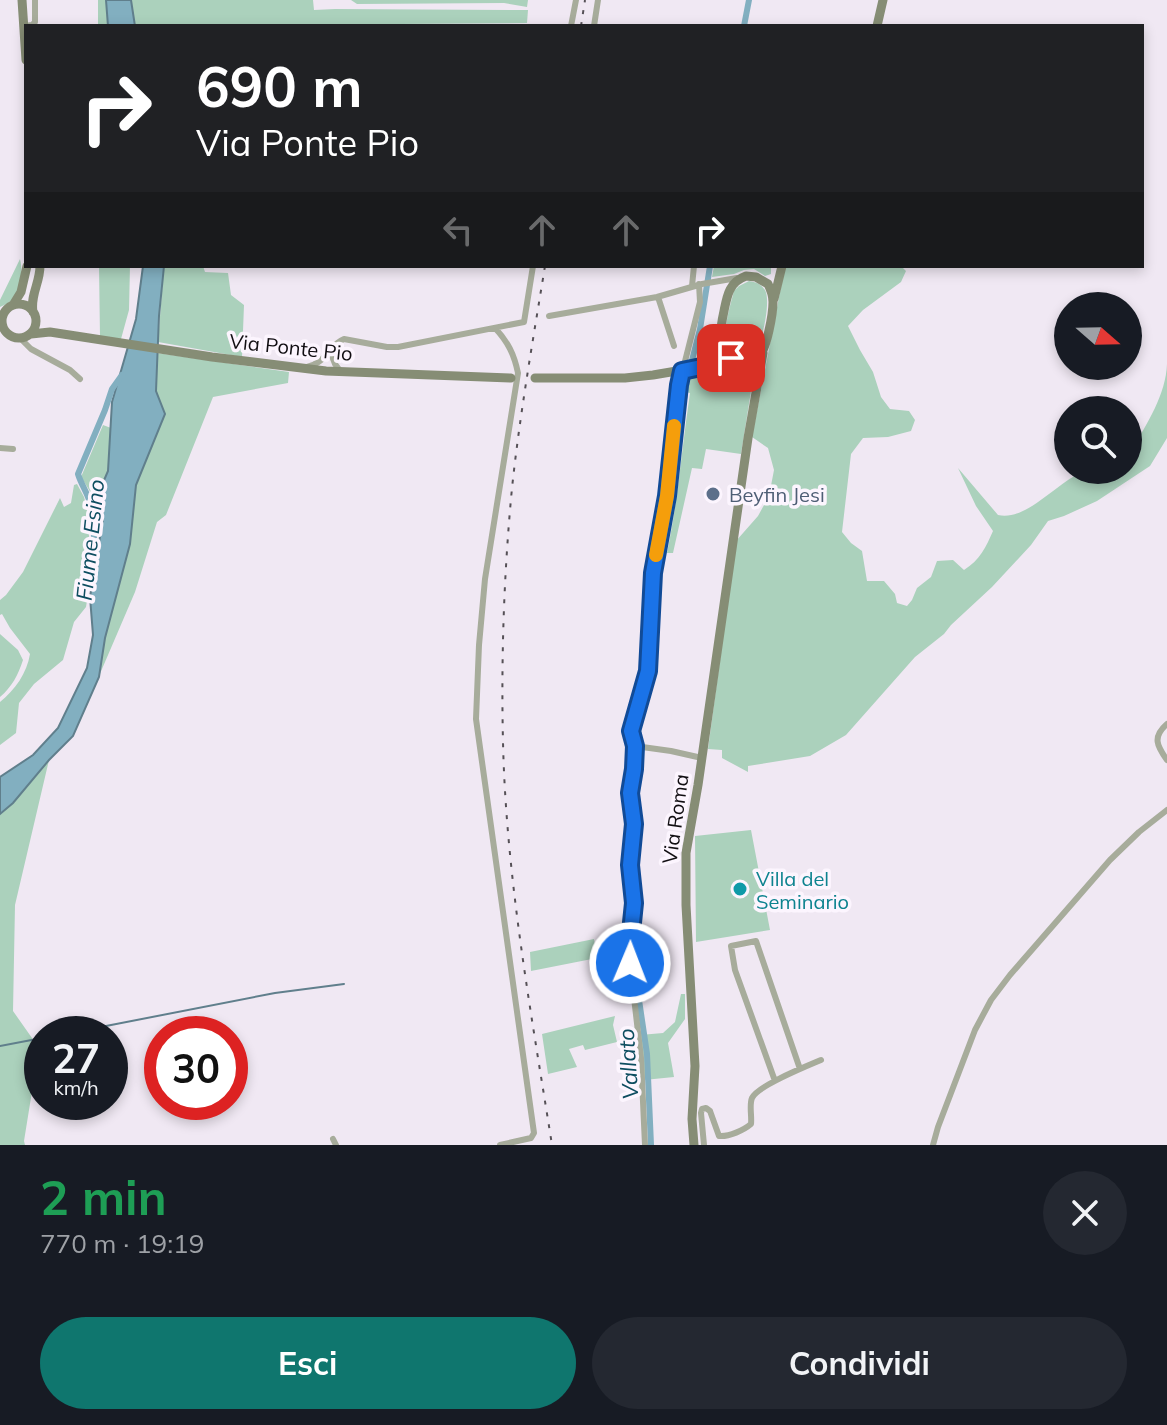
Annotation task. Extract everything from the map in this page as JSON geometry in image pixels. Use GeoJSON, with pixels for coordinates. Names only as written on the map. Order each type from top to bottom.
{"type":"FeatureCollection","features":[{"type":"Feature","properties":{"kind":"main road"},"geometry":{"type":"LineString","coordinates":[[22,0],[24,26]]}},
{"type":"Feature","properties":{"kind":"main road"},"geometry":{"type":"LineString","coordinates":[[877,24],[883,0]]}},
{"type":"Feature","properties":{"kind":"main road"},"geometry":{"type":"LineString","coordinates":[[27,268],[21,292],[7,309],[1,326],[10,336],[27,338],[36,323],[33,295],[40,268]]}},
{"type":"Feature","properties":{"kind":"main road"},"geometry":{"type":"LineString","coordinates":[[765,281],[774,277],[779,268]]}},
{"type":"Feature","properties":{"kind":"main road"},"geometry":{"type":"LineString","coordinates":[[535,378],[625,378],[691,369],[722,359],[755,360],[763,353],[780,268]]}},
{"type":"Feature","properties":{"kind":"main road"},"geometry":{"type":"LineString","coordinates":[[691,369],[708,361],[712,355],[727,296],[740,278],[750,276],[765,281],[773,302]]}},
{"type":"Feature","properties":{"kind":"main road","name":"Via Ponte Pio"},"geometry":{"type":"LineString","coordinates":[[7,309],[25,305],[51,328],[70,335]]}},
{"type":"Feature","properties":{"kind":"main road","name":"Via Ponte Pio"},"geometry":{"type":"LineString","coordinates":[[27,338],[43,331],[326,371],[511,378]]}},
{"type":"Feature","properties":{"kind":"main road"},"geometry":{"type":"LineString","coordinates":[[719,334],[723,351],[753,376],[756,393]]}},
{"type":"Feature","properties":{"kind":"main road","name":"Via Roma"},"geometry":{"type":"LineString","coordinates":[[692,1145],[695,1066],[686,877],[689,829],[763,353]]}},
{"type":"Feature","properties":{"kind":"street"},"geometry":{"type":"LineString","coordinates":[[33,24],[35,0]]}},
{"type":"Feature","properties":{"kind":"street"},"geometry":{"type":"LineString","coordinates":[[571,24],[576,0]]}},
{"type":"Feature","properties":{"kind":"street"},"geometry":{"type":"LineString","coordinates":[[594,24],[598,0]]}},
{"type":"Feature","properties":{"kind":"street"},"geometry":{"type":"LineString","coordinates":[[303,368],[324,360],[344,339],[398,347],[524,322],[533,268]]}},
{"type":"Feature","properties":{"kind":"street"},"geometry":{"type":"LineString","coordinates":[[645,1145],[641,1058],[630,952],[634,903],[630,865],[634,824],[630,793],[638,747],[631,731],[648,671],[653,573],[667,496],[679,385],[691,369],[700,302],[694,268]]}},
{"type":"Feature","properties":{"kind":"street"},"geometry":{"type":"LineString","coordinates":[[549,316],[658,297],[698,285],[740,278]]}},
{"type":"Feature","properties":{"kind":"street"},"geometry":{"type":"LineString","coordinates":[[712,282],[723,288],[727,296]]}},
{"type":"Feature","properties":{"kind":"street"},"geometry":{"type":"LineString","coordinates":[[658,297],[674,346]]}},
{"type":"Feature","properties":{"kind":"street"},"geometry":{"type":"LineString","coordinates":[[495,328],[506,339],[515,357],[518,373],[485,579],[476,719],[534,1133],[531,1138],[500,1145]]}},
{"type":"Feature","properties":{"kind":"street"},"geometry":{"type":"LineString","coordinates":[[27,338],[31,349],[70,370],[80,379]]}},
{"type":"Feature","properties":{"kind":"street"},"geometry":{"type":"LineString","coordinates":[[326,371],[332,361],[331,350]]}},
{"type":"Feature","properties":{"kind":"street"},"geometry":{"type":"LineString","coordinates":[[331,350],[341,372]]}},
{"type":"Feature","properties":{"kind":"street"},"geometry":{"type":"LineString","coordinates":[[324,360],[326,371]]}},
{"type":"Feature","properties":{"kind":"street"},"geometry":{"type":"LineString","coordinates":[[0,448],[13,449]]}},
{"type":"Feature","properties":{"kind":"street"},"geometry":{"type":"LineString","coordinates":[[1167,724],[1160,730],[1156,743],[1167,760]]}},
{"type":"Feature","properties":{"kind":"street"},"geometry":{"type":"LineString","coordinates":[[638,747],[702,758]]}},
{"type":"Feature","properties":{"kind":"street"},"geometry":{"type":"LineString","coordinates":[[933,1145],[975,1030],[991,1000],[1110,860],[1167,810]]}},
{"type":"Feature","properties":{"kind":"street"},"geometry":{"type":"LineString","coordinates":[[775,1081],[735,970],[731,946],[756,941],[800,1069]]}},
{"type":"Feature","properties":{"kind":"street"},"geometry":{"type":"LineString","coordinates":[[704,1145],[702,1109],[710,1111],[719,1136],[750,1126],[753,1096],[775,1081],[821,1060]]}},
{"type":"Feature","properties":{"kind":"green space"},"geometry":{"type":"Polygon","coordinates":[[[98,0],[106,0],[108,24],[98,24],[98,0]]]}},
{"type":"Feature","properties":{"kind":"green space"},"geometry":{"type":"Polygon","coordinates":[[[131,0],[313,0],[314,10],[528,10],[527,23],[135,24],[131,0]]]}},
{"type":"Feature","properties":{"kind":"green space"},"geometry":{"type":"Polygon","coordinates":[[[351,0],[528,0],[527,7],[504,3],[357,4],[351,0]]]}},
{"type":"Feature","properties":{"kind":"green space"},"geometry":{"type":"Polygon","coordinates":[[[20,259],[18,291],[12,300],[0,307],[0,300],[20,259]]]}},
{"type":"Feature","properties":{"kind":"green space"},"geometry":{"type":"Polygon","coordinates":[[[99,268],[130,268],[129,310],[121,339],[100,337],[99,268]]]}},
{"type":"Feature","properties":{"kind":"green space"},"geometry":{"type":"Polygon","coordinates":[[[164,268],[204,268],[205,272],[228,273],[231,295],[244,305],[242,357],[158,342],[164,268]]]}},
{"type":"Feature","properties":{"kind":"green space"},"geometry":{"type":"Polygon","coordinates":[[[714,268],[771,268],[771,274],[765,276],[754,269],[712,277],[714,268]]]}},
{"type":"Feature","properties":{"kind":"green space"},"geometry":{"type":"Polygon","coordinates":[[[785,268],[903,268],[906,271],[901,282],[863,310],[848,326],[873,372],[881,397],[890,409],[909,411],[915,420],[911,431],[888,437],[863,438],[851,454],[842,532],[862,551],[867,581],[884,581],[895,594],[897,603],[907,606],[917,588],[931,577],[937,561],[953,560],[964,570],[982,553],[993,531],[976,506],[958,468],[998,515],[1009,516],[1031,507],[1063,484],[1123,484],[1097,501],[1048,521],[1031,545],[992,587],[944,634],[915,657],[846,735],[810,756],[748,766],[748,772],[722,758],[722,750],[708,749],[736,541],[758,516],[769,496],[774,470],[768,448],[752,437],[785,268]]]}},
{"type":"Feature","properties":{"kind":"green space"},"geometry":{"type":"Polygon","coordinates":[[[749,281],[765,290],[767,312],[754,351],[739,356],[727,344],[726,326],[734,291],[749,281]]]}},
{"type":"Feature","properties":{"kind":"green space"},"geometry":{"type":"Polygon","coordinates":[[[157,353],[289,372],[288,383],[213,397],[166,515],[157,522],[135,592],[99,676],[105,638],[130,544],[136,485],[165,414],[156,392],[157,353]]]}},
{"type":"Feature","properties":{"kind":"green space"},"geometry":{"type":"Polygon","coordinates":[[[729,362],[746,373],[752,385],[741,454],[706,449],[702,469],[692,468],[673,553],[667,553],[690,393],[680,391],[684,377],[729,362]]]}},
{"type":"Feature","properties":{"kind":"green space"},"geometry":{"type":"Polygon","coordinates":[[[1167,364],[1167,438],[1150,466],[1142,471],[1142,431],[1155,408],[1167,364]]]}},
{"type":"Feature","properties":{"kind":"green space"},"geometry":{"type":"Polygon","coordinates":[[[103,425],[111,428],[110,464],[101,501],[96,507],[81,477],[103,425]]]}},
{"type":"Feature","properties":{"kind":"green space"},"geometry":{"type":"Polygon","coordinates":[[[77,484],[88,512],[90,560],[86,607],[74,622],[63,660],[34,684],[19,703],[16,733],[0,745],[0,702],[20,681],[30,654],[0,615],[0,600],[23,572],[60,498],[64,507],[71,503],[74,485],[77,484]]]}},
{"type":"Feature","properties":{"kind":"green space"},"geometry":{"type":"Polygon","coordinates":[[[0,634],[18,650],[23,660],[14,680],[0,697],[0,634]]]}},
{"type":"Feature","properties":{"kind":"green space"},"geometry":{"type":"Polygon","coordinates":[[[49,760],[15,905],[13,1011],[24,1027],[24,1120],[27,1120],[25,1145],[0,1145],[0,814],[49,760]]]}},
{"type":"Feature","properties":{"kind":"green space"},"geometry":{"type":"Polygon","coordinates":[[[751,830],[770,930],[696,942],[695,836],[751,830]]]}},
{"type":"Feature","properties":{"kind":"green space"},"geometry":{"type":"Polygon","coordinates":[[[594,939],[597,958],[531,971],[530,952],[594,939]]]}},
{"type":"Feature","properties":{"kind":"green space"},"geometry":{"type":"Polygon","coordinates":[[[681,994],[685,994],[685,1019],[668,1043],[674,1077],[644,1080],[640,1035],[663,1033],[675,1022],[681,994]]]}},
{"type":"Feature","properties":{"kind":"green space"},"geometry":{"type":"Polygon","coordinates":[[[615,1016],[613,1025],[617,1042],[585,1050],[583,1045],[569,1049],[577,1067],[548,1074],[542,1034],[615,1016]]]}},
{"type":"Feature","properties":{"kind":"water"},"geometry":{"type":"Polygon","coordinates":[[[106,0],[131,0],[135,24],[108,24],[106,0]]]}},
{"type":"Feature","properties":{"kind":"water"},"geometry":{"type":"Polygon","coordinates":[[[143,268],[164,268],[156,391],[165,414],[136,485],[130,544],[105,638],[99,677],[73,736],[0,814],[0,777],[33,755],[58,728],[87,668],[93,635],[90,597],[103,519],[102,485],[108,471],[112,402],[136,319],[143,268]]]}},
{"type":"Feature","properties":{"kind":"waterway","name":"Vallato"},"geometry":{"type":"LineString","coordinates":[[744,24],[749,0]]}},
{"type":"Feature","properties":{"kind":"waterway","name":"Vallato"},"geometry":{"type":"LineString","coordinates":[[651,1145],[647,1054],[634,954],[638,891],[635,860],[638,835],[635,798],[640,755],[638,728],[650,673],[656,591],[681,418],[710,268]]}},
{"type":"Feature","properties":{"kind":"waterway","name":"Fiume Esino"},"geometry":{"type":"LineString","coordinates":[[98,562],[92,510],[78,474],[112,389],[122,375]]}},
{"type":"Feature","properties":{"kind":"waterway"},"geometry":{"type":"LineString","coordinates":[[128,1022],[275,993],[344,984]]}},
{"type":"Feature","properties":{"kind":"waterway"},"geometry":{"type":"LineString","coordinates":[[0,1046],[24,1041]]}},
{"type":"Feature","properties":{"kind":"railway"},"geometry":{"type":"LineString","coordinates":[[581,24],[585,0]]}},
{"type":"Feature","properties":{"kind":"railway"},"geometry":{"type":"LineString","coordinates":[[545,268],[512,488],[505,583],[502,710],[505,793],[514,894],[552,1145]]}},
{"type":"Feature","properties":{"kind":"slow traffic"},"geometry":{"type":"LineString","coordinates":[[656,555],[667,496],[674,426]]}},
{"type":"Feature","properties":{"kind":"place","name":"Beyfin Jesi"},"geometry":{"type":"Point","coordinates":[713,494]}},
{"type":"Feature","properties":{"kind":"place","name":"Villa del Seminario"},"geometry":{"type":"Point","coordinates":[740,889]}},
{"type":"Feature","properties":{"kind":"route"},"geometry":{"type":"LineString","coordinates":[[630,963],[634,903],[630,865],[634,824],[630,793],[635,746],[631,731],[648,671],[653,573],[667,496],[679,385],[682,371],[731,358]]}}]}
